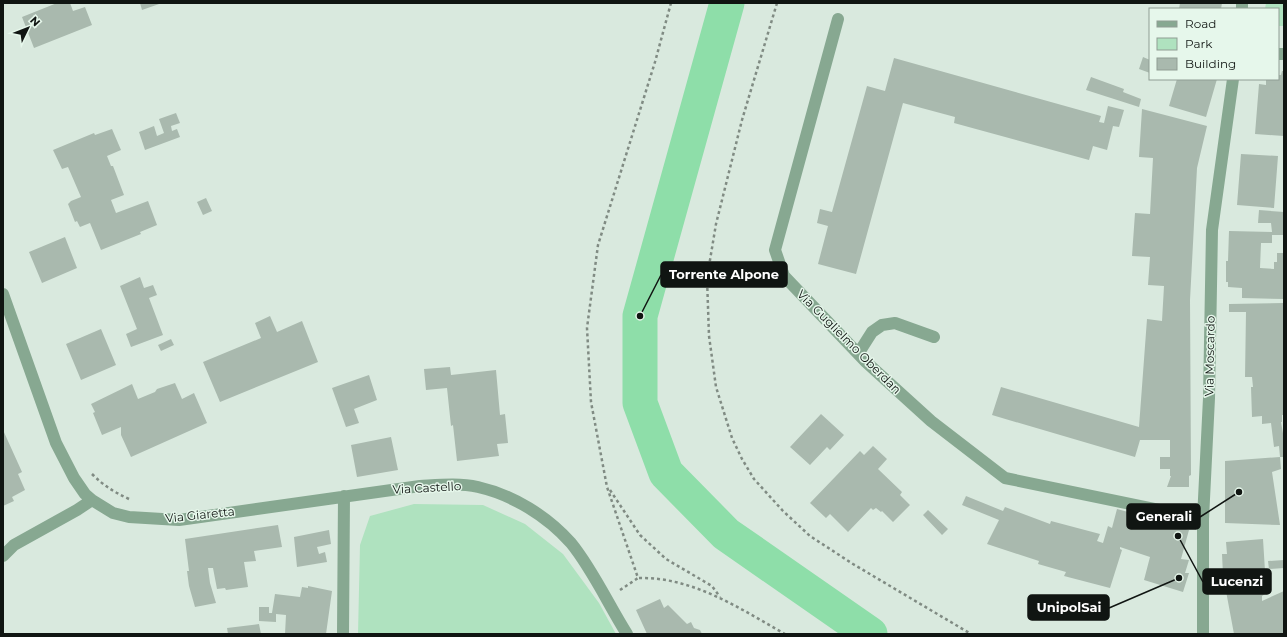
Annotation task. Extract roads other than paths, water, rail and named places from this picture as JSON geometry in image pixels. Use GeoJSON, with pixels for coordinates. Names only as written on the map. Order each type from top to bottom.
{"type":"FeatureCollection","features":[{"type":"Feature","properties":{"kind":"street","name":"Via Guglielmo Oberdan"},"geometry":{"type":"LineString","coordinates":[[838,19],[775,250],[784,276],[858,354],[931,422],[1005,478],[1203,519]]}},
{"type":"Feature","properties":{"kind":"street","name":"Via Moscardo"},"geometry":{"type":"LineString","coordinates":[[1203,634],[1203,519],[1209,398],[1212,230],[1232,80]]}},
{"type":"Feature","properties":{"kind":"street","name":"Via Giaretta"},"geometry":{"type":"LineString","coordinates":[[3,294],[56,443],[74,478],[85,494],[113,513],[124,516],[179,520],[344,496]]}},
{"type":"Feature","properties":{"kind":"street"},"geometry":{"type":"LineString","coordinates":[[858,354],[872,332],[882,325],[895,323],[934,337]]}},
{"type":"Feature","properties":{"kind":"street","name":"Via Castello"},"geometry":{"type":"LineString","coordinates":[[344,496],[420,486],[456,484],[477,487],[504,495],[534,511],[557,529],[571,544],[627,634]]}},
{"type":"Feature","properties":{"kind":"street"},"geometry":{"type":"LineString","coordinates":[[344,496],[344,634]]}},
{"type":"Feature","properties":{"kind":"street"},"geometry":{"type":"LineString","coordinates":[[3,556],[14,545],[92,500]]}},
{"type":"Feature","properties":{"kind":"waterway"},"geometry":{"type":"LineString","coordinates":[[727,3],[640,316],[640,403],[666,473],[726,534],[870,634]]}},
{"type":"Feature","properties":{"kind":"place","name":"Torrente Alpone"},"geometry":{"type":"Point","coordinates":[640,316]}},
{"type":"Feature","properties":{"kind":"place","name":"Generali"},"geometry":{"type":"Point","coordinates":[1239,492]}},
{"type":"Feature","properties":{"kind":"place","name":"Lucenzi"},"geometry":{"type":"Point","coordinates":[1178,536]}},
{"type":"Feature","properties":{"kind":"place","name":"UnipolSai"},"geometry":{"type":"Point","coordinates":[1179,578]}}]}
